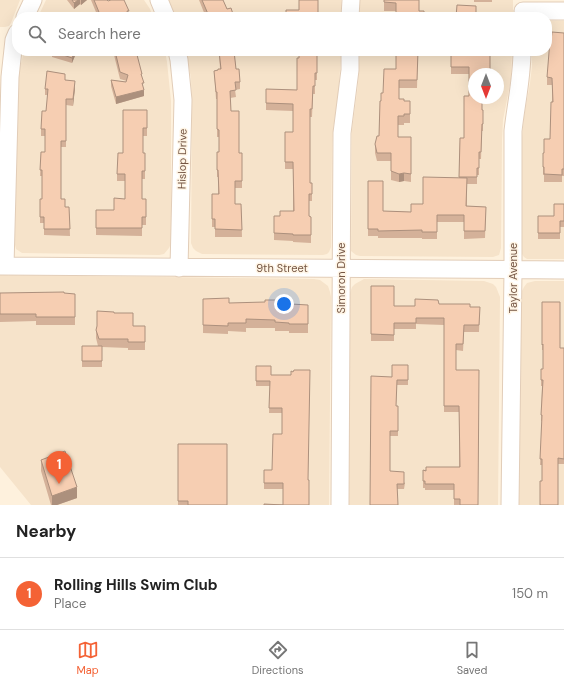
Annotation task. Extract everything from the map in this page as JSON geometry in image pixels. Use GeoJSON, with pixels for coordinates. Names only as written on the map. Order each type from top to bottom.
{"type":"FeatureCollection","features":[{"type":"Feature","properties":{"kind":"street"},"geometry":{"type":"LineString","coordinates":[[27,12],[33,0]]}},
{"type":"Feature","properties":{"kind":"street"},"geometry":{"type":"LineString","coordinates":[[159,0],[164,12]]}},
{"type":"Feature","properties":{"kind":"street"},"geometry":{"type":"LineString","coordinates":[[350,12],[351,0]]}},
{"type":"Feature","properties":{"kind":"street"},"geometry":{"type":"LineString","coordinates":[[523,9],[564,11]]}},
{"type":"Feature","properties":{"kind":"street"},"geometry":{"type":"LineString","coordinates":[[2,266],[10,77],[10,37]]}},
{"type":"Feature","properties":{"kind":"street","name":"Hislop Drive"},"geometry":{"type":"LineString","coordinates":[[178,56],[183,100],[179,268]]}},
{"type":"Feature","properties":{"kind":"street","name":"Simoron Drive"},"geometry":{"type":"LineString","coordinates":[[340,505],[342,133],[350,70],[350,56]]}},
{"type":"Feature","properties":{"kind":"street","name":"Taylor Avenue"},"geometry":{"type":"LineString","coordinates":[[510,505],[513,131],[515,108],[520,81],[522,56]]}},
{"type":"Feature","properties":{"kind":"street","name":"9th Street"},"geometry":{"type":"LineString","coordinates":[[2,266],[564,270]]}},
{"type":"Feature","properties":{"kind":"shaded area"},"geometry":{"type":"Polygon","coordinates":[[[0,0],[20,0],[15,12],[12,12],[12,20],[9,26],[0,27],[0,0]]]}},
{"type":"Feature","properties":{"kind":"shaded area"},"geometry":{"type":"Polygon","coordinates":[[[46,0],[144,0],[151,12],[40,12],[46,0]]]}},
{"type":"Feature","properties":{"kind":"shaded area"},"geometry":{"type":"Polygon","coordinates":[[[167,0],[341,0],[341,12],[173,12],[167,0]]]}},
{"type":"Feature","properties":{"kind":"shaded area"},"geometry":{"type":"Polygon","coordinates":[[[360,0],[513,0],[513,12],[360,12],[360,0]]]}},
{"type":"Feature","properties":{"kind":"shaded area"},"geometry":{"type":"Polygon","coordinates":[[[552,21],[564,21],[564,259],[527,259],[522,254],[521,250],[522,138],[532,66],[532,56],[552,56],[552,21]]]}},
{"type":"Feature","properties":{"kind":"shaded area"},"geometry":{"type":"Polygon","coordinates":[[[23,56],[166,56],[171,101],[171,244],[164,254],[22,253],[16,249],[16,102],[18,76],[23,56]]]}},
{"type":"Feature","properties":{"kind":"shaded area"},"geometry":{"type":"Polygon","coordinates":[[[187,56],[341,56],[332,149],[331,247],[327,254],[202,254],[193,248],[191,243],[191,78],[187,56]]]}},
{"type":"Feature","properties":{"kind":"shaded area"},"geometry":{"type":"Polygon","coordinates":[[[360,56],[512,56],[511,79],[503,120],[501,248],[499,255],[493,257],[360,256],[351,251],[352,130],[358,85],[360,56]]]}},
{"type":"Feature","properties":{"kind":"shaded area"},"geometry":{"type":"Polygon","coordinates":[[[0,275],[320,280],[328,286],[331,297],[329,505],[31,505],[0,467],[0,275]]]}},
{"type":"Feature","properties":{"kind":"shaded area"},"geometry":{"type":"Polygon","coordinates":[[[364,279],[484,281],[493,284],[496,287],[500,297],[498,505],[347,505],[349,296],[352,287],[364,279]]]}},
{"type":"Feature","properties":{"kind":"shaded area"},"geometry":{"type":"Polygon","coordinates":[[[535,281],[564,281],[564,505],[518,505],[520,295],[527,283],[535,281]]]}},
{"type":"Feature","properties":{"kind":"building"},"geometry":{"type":"Polygon","coordinates":[[[94,0],[124,0],[129,11],[127,12],[99,12],[94,0]]]}},
{"type":"Feature","properties":{"kind":"building"},"geometry":{"type":"Polygon","coordinates":[[[202,0],[223,0],[227,9],[231,8],[232,12],[207,12],[202,0]]]}},
{"type":"Feature","properties":{"kind":"building"},"geometry":{"type":"Polygon","coordinates":[[[299,0],[318,0],[318,12],[286,12],[286,10],[299,10],[299,0]]]}},
{"type":"Feature","properties":{"kind":"building"},"geometry":{"type":"Polygon","coordinates":[[[384,0],[419,0],[419,11],[424,12],[396,12],[396,3],[384,2],[384,0]]]}},
{"type":"Feature","properties":{"kind":"building"},"geometry":{"type":"Polygon","coordinates":[[[457,5],[476,6],[476,12],[456,12],[457,5]]]}},
{"type":"Feature","properties":{"kind":"building"},"geometry":{"type":"Polygon","coordinates":[[[552,32],[564,33],[564,169],[562,169],[562,175],[544,174],[544,139],[550,139],[551,102],[553,102],[552,78],[547,77],[549,56],[552,56],[552,32]]]}},
{"type":"Feature","properties":{"kind":"building"},"geometry":{"type":"Polygon","coordinates":[[[116,56],[137,56],[144,83],[142,83],[144,90],[116,97],[111,80],[126,82],[128,75],[120,72],[116,56]]]}},
{"type":"Feature","properties":{"kind":"building"},"geometry":{"type":"Polygon","coordinates":[[[220,56],[235,56],[236,69],[239,69],[240,82],[235,82],[236,90],[230,91],[231,111],[239,111],[239,153],[242,153],[242,181],[235,181],[235,204],[241,204],[242,230],[215,229],[215,219],[212,219],[212,194],[219,194],[217,152],[219,152],[219,130],[217,129],[217,92],[214,71],[221,69],[220,56]]]}},
{"type":"Feature","properties":{"kind":"building"},"geometry":{"type":"Polygon","coordinates":[[[299,56],[317,56],[317,73],[315,73],[315,86],[313,86],[312,109],[310,109],[310,183],[312,183],[312,194],[309,194],[309,216],[311,217],[311,235],[274,233],[274,216],[280,216],[280,211],[294,211],[293,162],[285,162],[285,132],[293,132],[293,104],[266,103],[266,89],[297,90],[297,58],[299,58],[299,56]]]}},
{"type":"Feature","properties":{"kind":"building"},"geometry":{"type":"Polygon","coordinates":[[[396,56],[418,56],[417,80],[399,80],[399,99],[410,101],[410,114],[398,116],[398,137],[411,137],[411,174],[399,174],[391,171],[391,153],[377,153],[375,144],[377,136],[379,136],[380,101],[381,93],[383,93],[384,69],[396,69],[396,56]]]}},
{"type":"Feature","properties":{"kind":"building"},"geometry":{"type":"Polygon","coordinates":[[[451,56],[490,56],[490,68],[451,67],[451,56]]]}},
{"type":"Feature","properties":{"kind":"building"},"geometry":{"type":"Polygon","coordinates":[[[47,71],[65,74],[65,80],[75,81],[73,99],[66,99],[66,141],[61,141],[61,199],[65,199],[65,207],[69,207],[70,229],[44,229],[44,217],[40,217],[40,199],[42,199],[42,170],[40,170],[41,152],[45,152],[45,129],[41,129],[42,111],[46,111],[48,89],[45,89],[47,71]]]}},
{"type":"Feature","properties":{"kind":"building"},"geometry":{"type":"Polygon","coordinates":[[[464,96],[468,96],[468,104],[482,104],[483,110],[481,152],[479,152],[479,168],[477,168],[477,177],[459,177],[460,138],[464,138],[464,96]]]}},
{"type":"Feature","properties":{"kind":"building"},"geometry":{"type":"Polygon","coordinates":[[[123,110],[147,110],[147,128],[143,128],[145,171],[142,171],[142,199],[146,199],[146,217],[142,217],[142,228],[96,228],[96,210],[114,210],[114,198],[125,199],[125,174],[117,174],[118,153],[123,153],[123,110]]]}},
{"type":"Feature","properties":{"kind":"building"},"geometry":{"type":"Polygon","coordinates":[[[423,177],[467,178],[466,206],[486,207],[485,231],[464,231],[464,215],[437,215],[437,232],[422,232],[422,230],[378,231],[378,229],[368,229],[368,181],[383,181],[383,211],[411,212],[411,204],[423,204],[423,177]]]}},
{"type":"Feature","properties":{"kind":"building"},"geometry":{"type":"Polygon","coordinates":[[[554,204],[564,204],[564,221],[560,221],[560,233],[538,233],[538,216],[554,216],[554,204]]]}},
{"type":"Feature","properties":{"kind":"building"},"geometry":{"type":"Polygon","coordinates":[[[371,286],[394,286],[394,306],[415,306],[415,299],[438,300],[439,304],[470,304],[470,307],[480,307],[479,325],[464,325],[463,344],[456,344],[456,370],[479,370],[478,505],[460,505],[460,499],[454,499],[454,484],[425,484],[425,481],[423,481],[423,470],[426,471],[426,467],[460,467],[459,406],[444,406],[444,318],[416,318],[416,323],[394,323],[394,335],[371,334],[371,286]]]}},
{"type":"Feature","properties":{"kind":"building"},"geometry":{"type":"Polygon","coordinates":[[[64,292],[75,294],[75,317],[36,317],[36,314],[0,314],[0,293],[64,292]]]}},
{"type":"Feature","properties":{"kind":"building"},"geometry":{"type":"Polygon","coordinates":[[[229,298],[229,303],[265,302],[265,300],[291,299],[291,304],[308,305],[308,324],[289,324],[275,322],[275,320],[246,319],[246,323],[228,323],[228,326],[203,325],[203,299],[229,298]]]}},
{"type":"Feature","properties":{"kind":"building"},"geometry":{"type":"Polygon","coordinates":[[[542,302],[560,302],[560,348],[564,348],[564,459],[558,458],[558,505],[540,505],[540,481],[542,481],[542,459],[540,459],[543,380],[541,380],[541,369],[543,369],[542,302]]]}},
{"type":"Feature","properties":{"kind":"building"},"geometry":{"type":"Polygon","coordinates":[[[97,311],[133,313],[133,326],[145,326],[145,342],[128,342],[128,339],[99,339],[96,330],[97,311]]]}},
{"type":"Feature","properties":{"kind":"building"},"geometry":{"type":"Polygon","coordinates":[[[82,346],[102,346],[102,361],[82,361],[82,346]]]}},
{"type":"Feature","properties":{"kind":"building"},"geometry":{"type":"Polygon","coordinates":[[[392,365],[408,365],[408,380],[397,380],[396,406],[398,406],[398,431],[390,431],[390,471],[404,472],[404,484],[397,484],[398,505],[370,505],[371,376],[392,377],[392,365]]]}},
{"type":"Feature","properties":{"kind":"building"},"geometry":{"type":"Polygon","coordinates":[[[256,366],[271,366],[271,375],[291,375],[291,371],[293,372],[294,370],[310,370],[309,505],[283,505],[283,483],[264,483],[264,470],[272,470],[273,434],[282,434],[282,408],[269,408],[270,381],[256,381],[256,366]]]}},
{"type":"Feature","properties":{"kind":"building"},"geometry":{"type":"Polygon","coordinates":[[[178,444],[227,444],[227,505],[188,505],[188,501],[178,501],[178,444]]]}},
{"type":"Feature","properties":{"kind":"building"},"geometry":{"type":"Polygon","coordinates":[[[65,451],[77,487],[52,496],[41,460],[65,451]]]}},
{"type":"Feature","properties":{"kind":"place","name":"Rolling Hills Swim Club"},"geometry":{"type":"Point","coordinates":[59,484]}}]}
